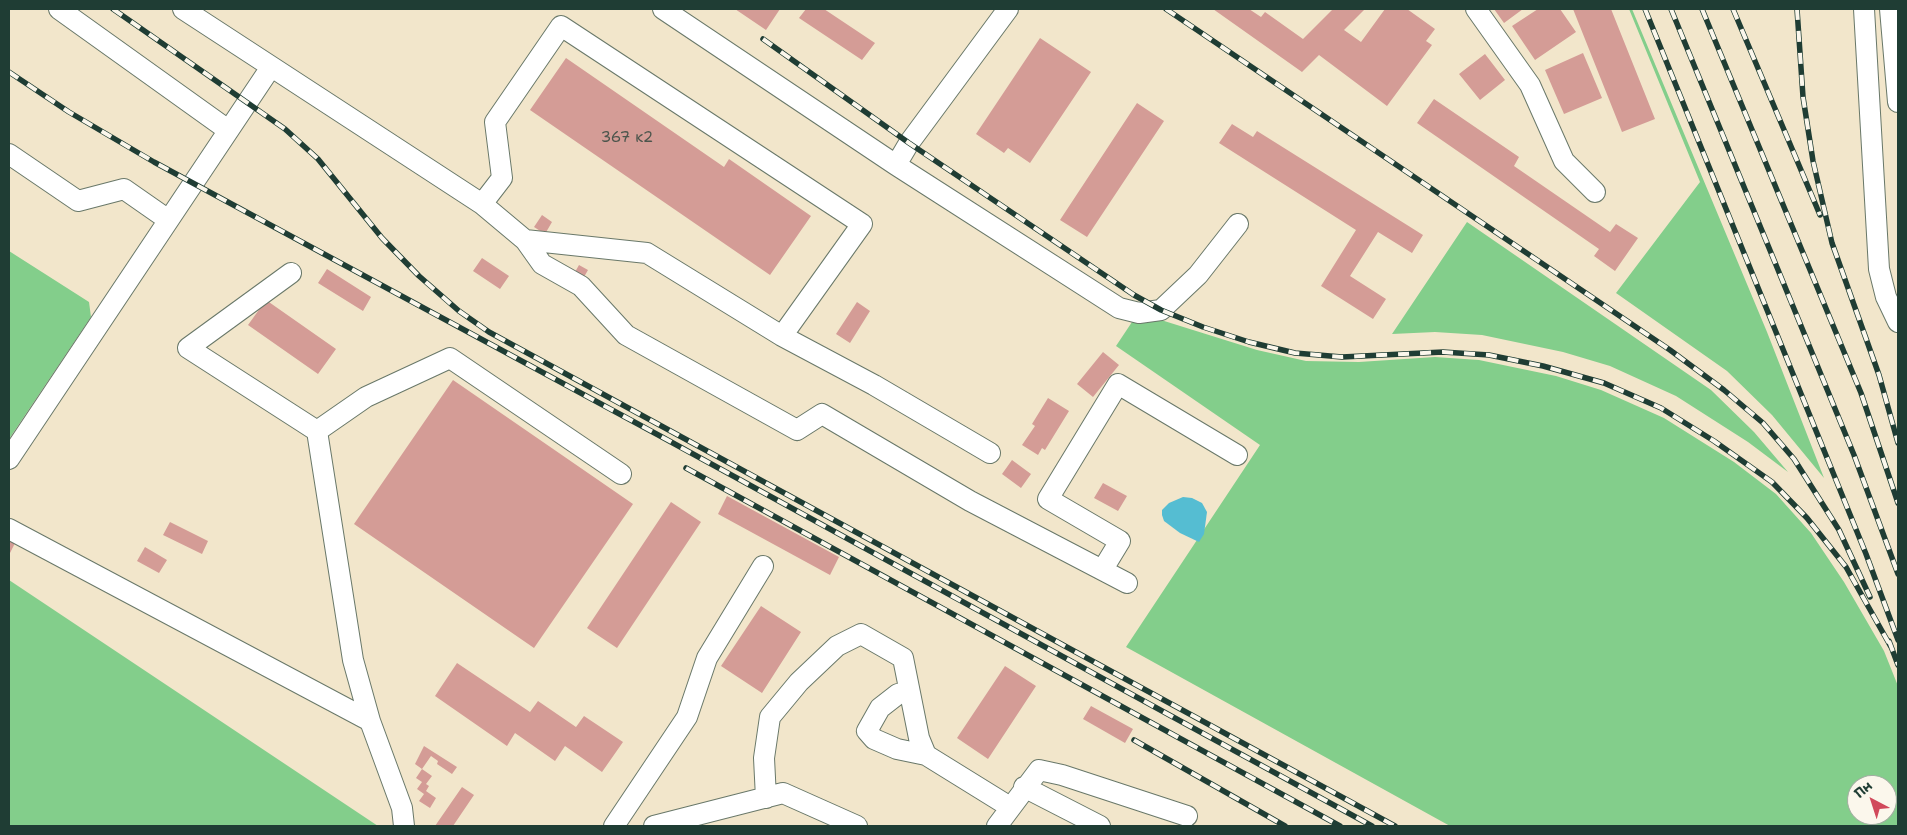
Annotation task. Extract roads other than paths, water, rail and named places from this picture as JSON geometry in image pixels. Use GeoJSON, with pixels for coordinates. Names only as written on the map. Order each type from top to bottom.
{"type":"FeatureCollection","features":[{"type":"Feature","properties":{"kind":"lane"},"geometry":{"type":"LineString","coordinates":[[59,9],[228,130]]}},
{"type":"Feature","properties":{"kind":"lane"},"geometry":{"type":"LineString","coordinates":[[183,9],[482,204],[525,240],[542,264],[581,286],[626,335],[797,430],[822,414],[970,501],[1103,569],[1126,583]]}},
{"type":"Feature","properties":{"kind":"lane"},"geometry":{"type":"LineString","coordinates":[[663,9],[896,166],[1119,308],[1139,313],[1162,310],[1198,274],[1238,224]]}},
{"type":"Feature","properties":{"kind":"lane"},"geometry":{"type":"LineString","coordinates":[[896,166],[909,144],[1008,9]]}},
{"type":"Feature","properties":{"kind":"lane"},"geometry":{"type":"LineString","coordinates":[[1476,9],[1530,85],[1564,161],[1595,192]]}},
{"type":"Feature","properties":{"kind":"lane"},"geometry":{"type":"LineString","coordinates":[[1864,9],[1879,269],[1886,297],[1898,322]]}},
{"type":"Feature","properties":{"kind":"lane"},"geometry":{"type":"LineString","coordinates":[[1890,9],[1898,102]]}},
{"type":"Feature","properties":{"kind":"lane"},"geometry":{"type":"LineString","coordinates":[[482,204],[502,178],[495,122],[561,26],[862,224],[782,336]]}},
{"type":"Feature","properties":{"kind":"lane"},"geometry":{"type":"LineString","coordinates":[[9,459],[270,67]]}},
{"type":"Feature","properties":{"kind":"lane"},"geometry":{"type":"LineString","coordinates":[[9,154],[78,201],[124,189],[167,219]]}},
{"type":"Feature","properties":{"kind":"lane"},"geometry":{"type":"LineString","coordinates":[[525,240],[647,253],[782,336],[874,385],[990,453]]}},
{"type":"Feature","properties":{"kind":"lane"},"geometry":{"type":"LineString","coordinates":[[291,273],[188,348],[317,431],[353,660],[370,721],[402,808],[404,826]]}},
{"type":"Feature","properties":{"kind":"lane"},"geometry":{"type":"LineString","coordinates":[[317,431],[366,397],[450,358],[620,474]]}},
{"type":"Feature","properties":{"kind":"lane"},"geometry":{"type":"LineString","coordinates":[[1103,569],[1120,542],[1048,500],[1118,384],[1237,455]]}},
{"type":"Feature","properties":{"kind":"lane"},"geometry":{"type":"LineString","coordinates":[[9,529],[370,721]]}},
{"type":"Feature","properties":{"kind":"lane"},"geometry":{"type":"LineString","coordinates":[[614,826],[687,717],[707,658],[763,566]]}},
{"type":"Feature","properties":{"kind":"lane"},"geometry":{"type":"LineString","coordinates":[[766,798],[764,758],[770,717],[799,682],[837,646],[861,634],[903,658],[919,738],[926,755]]}},
{"type":"Feature","properties":{"kind":"lane"},"geometry":{"type":"LineString","coordinates":[[909,691],[898,694],[880,708],[867,731],[874,739],[897,749],[926,755],[1010,807]]}},
{"type":"Feature","properties":{"kind":"lane"},"geometry":{"type":"LineString","coordinates":[[997,826],[1024,787],[1039,770],[1062,775],[1187,816]]}},
{"type":"Feature","properties":{"kind":"lane"},"geometry":{"type":"LineString","coordinates":[[1024,787],[1100,826]]}},
{"type":"Feature","properties":{"kind":"lane"},"geometry":{"type":"LineString","coordinates":[[654,826],[685,823],[783,793],[857,826]]}},
{"type":"Feature","properties":{"kind":"water"},"geometry":{"type":"Polygon","coordinates":[[[1183,497],[1192,498],[1202,503],[1207,512],[1204,534],[1199,542],[1180,533],[1164,521],[1162,510],[1169,503],[1183,497]]]}},
{"type":"Feature","properties":{"kind":"railway"},"geometry":{"type":"LineString","coordinates":[[113,9],[285,129],[318,159],[382,238],[419,276],[459,311],[489,332],[1395,826]]}},
{"type":"Feature","properties":{"kind":"railway"},"geometry":{"type":"LineString","coordinates":[[1166,9],[1670,350],[1724,390],[1763,423],[1794,459],[1839,530],[1870,597]]}},
{"type":"Feature","properties":{"kind":"railway"},"geometry":{"type":"LineString","coordinates":[[1645,9],[1866,554],[1898,640]]}},
{"type":"Feature","properties":{"kind":"railway"},"geometry":{"type":"LineString","coordinates":[[1671,9],[1854,455],[1898,574]]}},
{"type":"Feature","properties":{"kind":"railway"},"geometry":{"type":"LineString","coordinates":[[1702,9],[1861,393],[1898,503]]}},
{"type":"Feature","properties":{"kind":"railway"},"geometry":{"type":"LineString","coordinates":[[1733,9],[1820,215]]}},
{"type":"Feature","properties":{"kind":"railway"},"geometry":{"type":"LineString","coordinates":[[1797,9],[1803,97],[1813,161],[1832,243],[1879,375],[1898,443]]}},
{"type":"Feature","properties":{"kind":"railway"},"geometry":{"type":"LineString","coordinates":[[763,39],[909,143],[1134,295],[1161,310],[1203,327],[1249,342],[1295,353],[1342,357],[1443,352],[1489,355],[1543,366],[1604,383],[1661,408],[1714,441],[1772,482],[1807,518],[1846,567],[1891,647]]}},
{"type":"Feature","properties":{"kind":"railway"},"geometry":{"type":"LineString","coordinates":[[9,72],[69,112],[154,162],[662,437],[1372,826]]}},
{"type":"Feature","properties":{"kind":"railway"},"geometry":{"type":"LineString","coordinates":[[686,468],[1340,826]]}},
{"type":"Feature","properties":{"kind":"railway"},"geometry":{"type":"LineString","coordinates":[[1889,641],[1898,665]]}},
{"type":"Feature","properties":{"kind":"railway"},"geometry":{"type":"LineString","coordinates":[[1134,740],[1285,826]]}}]}
